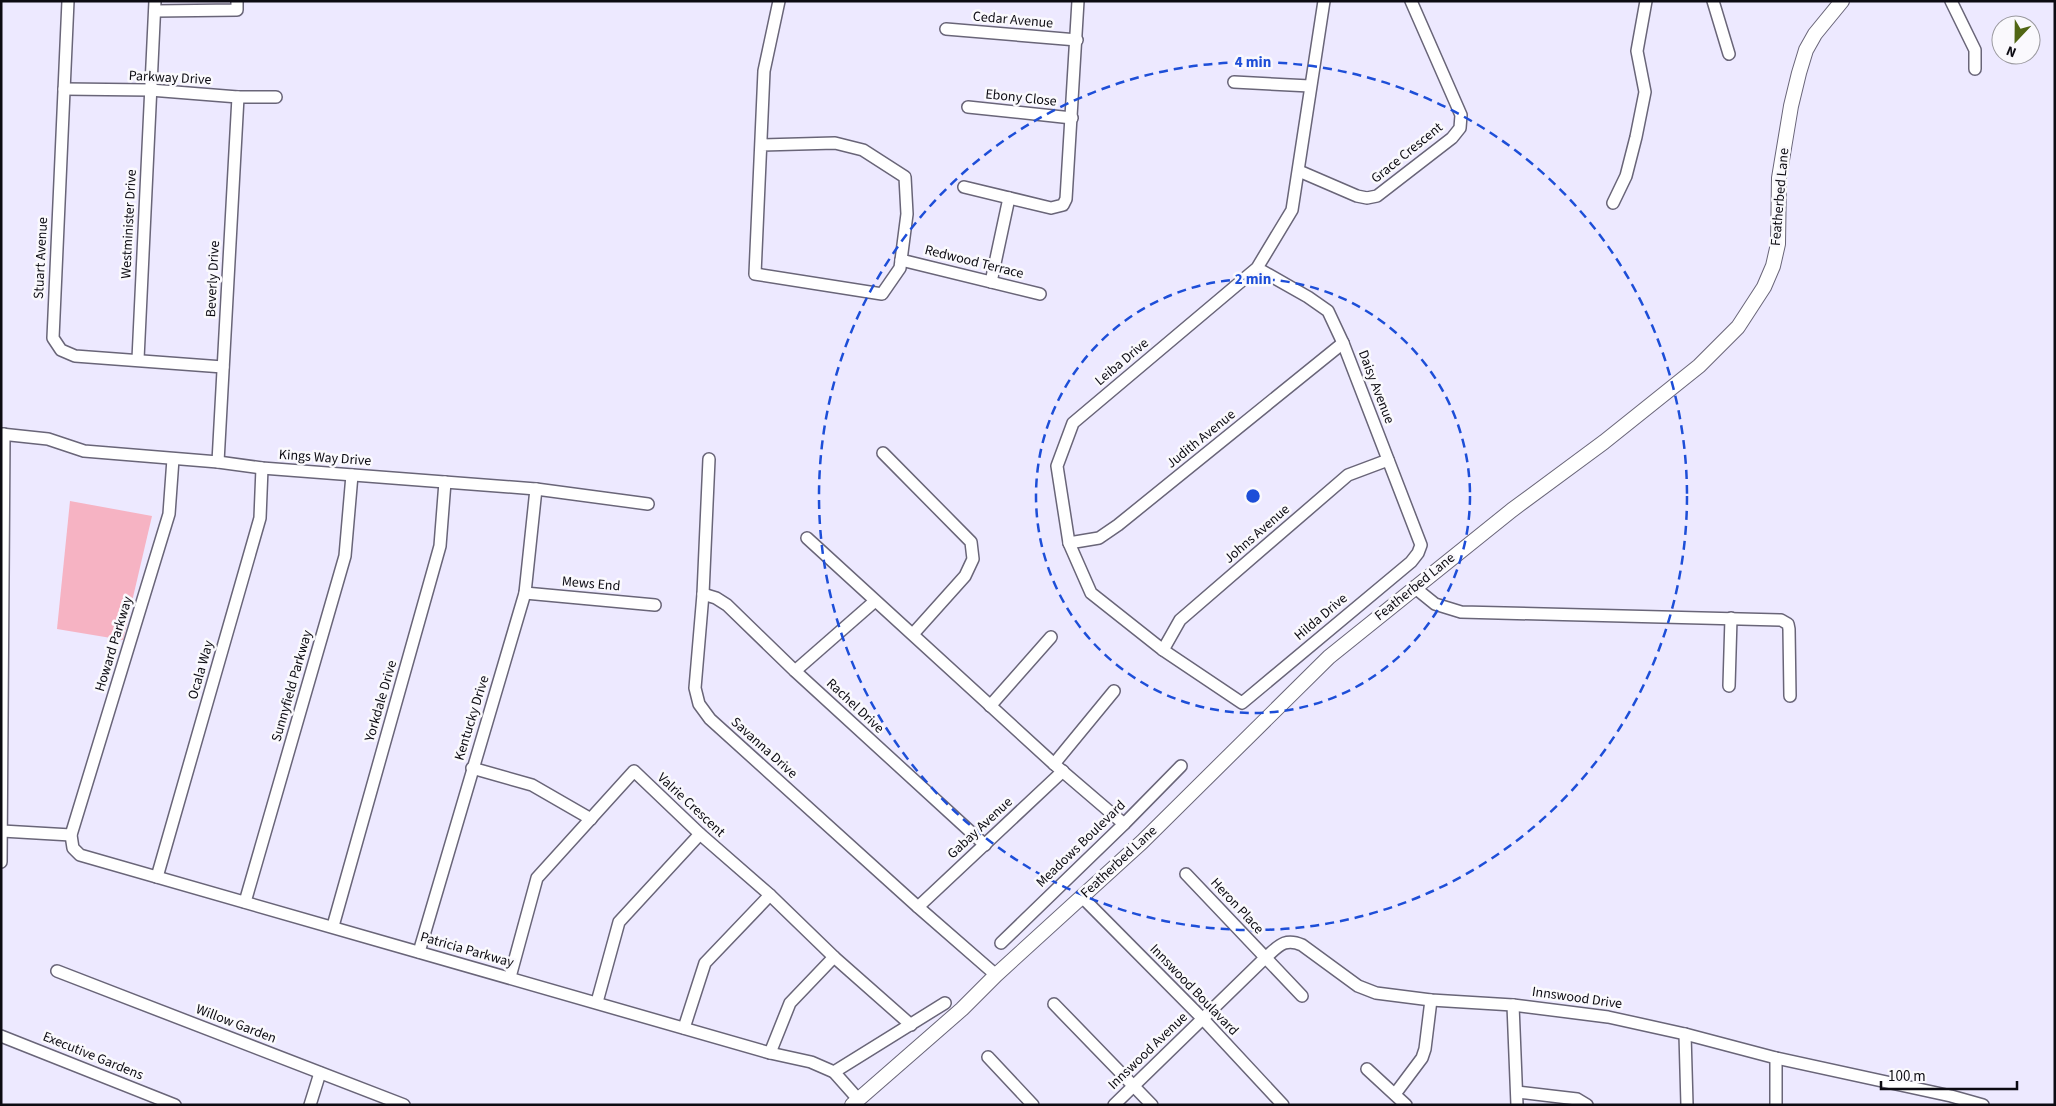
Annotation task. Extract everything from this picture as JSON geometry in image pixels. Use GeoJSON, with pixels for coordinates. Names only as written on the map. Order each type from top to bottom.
{"type":"FeatureCollection","features":[{"type":"Feature","properties":{"kind":"main road","name":"Featherbed Lane"},"geometry":{"type":"LineString","coordinates":[[855,1102],[962,1009],[996,975],[1142,842],[1329,657],[1414,587],[1512,510],[1604,442],[1699,366],[1738,327],[1764,287],[1776,252],[1779,178],[1791,106],[1806,50],[1815,34],[1842,1]]}},
{"type":"Feature","properties":{"kind":"street","name":"Stuart Avenue"},"geometry":{"type":"LineString","coordinates":[[68,1],[53,338],[61,350],[75,356],[223,366]]}},
{"type":"Feature","properties":{"kind":"street"},"geometry":{"type":"LineString","coordinates":[[155,6],[237,10],[237,1]]}},
{"type":"Feature","properties":{"kind":"street"},"geometry":{"type":"LineString","coordinates":[[761,145],[834,143],[863,150],[905,177],[907,214],[900,268],[882,294],[755,274],[764,71],[778,1]]}},
{"type":"Feature","properties":{"kind":"street"},"geometry":{"type":"LineString","coordinates":[[964,187],[1052,208],[1063,205],[1066,199],[1072,118],[1078,1]]}},
{"type":"Feature","properties":{"kind":"street","name":"Leiba Drive"},"geometry":{"type":"LineString","coordinates":[[1242,703],[1162,650],[1091,593],[1069,544],[1056,466],[1073,423],[1256,268],[1292,210],[1324,1]]}},
{"type":"Feature","properties":{"kind":"street","name":"Grace Crescent"},"geometry":{"type":"LineString","coordinates":[[1299,171],[1357,196],[1367,198],[1377,196],[1452,138],[1460,128],[1461,115],[1411,1]]}},
{"type":"Feature","properties":{"kind":"street"},"geometry":{"type":"LineString","coordinates":[[1613,203],[1626,176],[1645,92],[1637,51],[1646,1]]}},
{"type":"Feature","properties":{"kind":"street"},"geometry":{"type":"LineString","coordinates":[[1713,1],[1729,54]]}},
{"type":"Feature","properties":{"kind":"street"},"geometry":{"type":"LineString","coordinates":[[1951,1],[1975,50],[1975,69]]}},
{"type":"Feature","properties":{"kind":"street","name":"Westminister Drive"},"geometry":{"type":"LineString","coordinates":[[138,359],[155,6]]}},
{"type":"Feature","properties":{"kind":"street","name":"Cedar Avenue"},"geometry":{"type":"LineString","coordinates":[[946,29],[1077,40]]}},
{"type":"Feature","properties":{"kind":"street"},"geometry":{"type":"LineString","coordinates":[[1234,82],[1310,86]]}},
{"type":"Feature","properties":{"kind":"street","name":"Parkway Drive"},"geometry":{"type":"LineString","coordinates":[[64,89],[150,90],[238,97],[276,97]]}},
{"type":"Feature","properties":{"kind":"street","name":"Beverly Drive"},"geometry":{"type":"LineString","coordinates":[[218,462],[238,97]]}},
{"type":"Feature","properties":{"kind":"street","name":"Ebony Close"},"geometry":{"type":"LineString","coordinates":[[968,107],[1072,118]]}},
{"type":"Feature","properties":{"kind":"street"},"geometry":{"type":"LineString","coordinates":[[991,282],[1009,198]]}},
{"type":"Feature","properties":{"kind":"street","name":"Redwood Terrace"},"geometry":{"type":"LineString","coordinates":[[901,260],[1040,294]]}},
{"type":"Feature","properties":{"kind":"street","name":"Daisy Avenue"},"geometry":{"type":"LineString","coordinates":[[1256,268],[1308,297],[1328,311],[1344,343],[1421,545],[1418,553]]}},
{"type":"Feature","properties":{"kind":"street","name":"Judith Avenue"},"geometry":{"type":"LineString","coordinates":[[1069,544],[1099,538],[1118,525],[1344,343]]}},
{"type":"Feature","properties":{"kind":"street"},"geometry":{"type":"LineString","coordinates":[[1,862],[3,434]]}},
{"type":"Feature","properties":{"kind":"street","name":"Kings Way Drive"},"geometry":{"type":"LineString","coordinates":[[3,434],[48,439],[84,451],[218,462],[262,468],[536,489],[648,504]]}},
{"type":"Feature","properties":{"kind":"street"},"geometry":{"type":"LineString","coordinates":[[883,453],[971,542],[973,559],[965,576],[913,634]]}},
{"type":"Feature","properties":{"kind":"street","name":"Howard Parkway"},"geometry":{"type":"LineString","coordinates":[[71,835],[169,514],[173,459]]}},
{"type":"Feature","properties":{"kind":"street","name":"Savanna Drive"},"geometry":{"type":"LineString","coordinates":[[709,459],[703,594],[695,688],[698,704],[710,719],[996,975]]}},
{"type":"Feature","properties":{"kind":"street","name":"Johns Avenue"},"geometry":{"type":"LineString","coordinates":[[1162,650],[1180,620],[1348,475],[1388,460]]}},
{"type":"Feature","properties":{"kind":"street","name":"Ocala Way"},"geometry":{"type":"LineString","coordinates":[[156,877],[260,518],[262,468]]}},
{"type":"Feature","properties":{"kind":"street","name":"Sunnyfield Parkway"},"geometry":{"type":"LineString","coordinates":[[245,902],[345,556],[352,475]]}},
{"type":"Feature","properties":{"kind":"street","name":"Yorkdale Drive"},"geometry":{"type":"LineString","coordinates":[[333,926],[440,546],[444,482]]}},
{"type":"Feature","properties":{"kind":"street","name":"Kentucky Drive"},"geometry":{"type":"LineString","coordinates":[[419,952],[525,593],[536,489]]}},
{"type":"Feature","properties":{"kind":"street"},"geometry":{"type":"LineString","coordinates":[[807,538],[1058,768],[1124,824]]}},
{"type":"Feature","properties":{"kind":"street","name":"Hilda Drive"},"geometry":{"type":"LineString","coordinates":[[1242,703],[1411,562],[1418,553]]}},
{"type":"Feature","properties":{"kind":"street"},"geometry":{"type":"LineString","coordinates":[[1414,587],[1435,604],[1461,612],[1781,620],[1788,624],[1790,696]]}},
{"type":"Feature","properties":{"kind":"street","name":"Mews End"},"geometry":{"type":"LineString","coordinates":[[525,593],[655,605]]}},
{"type":"Feature","properties":{"kind":"street","name":"Rachel Drive"},"geometry":{"type":"LineString","coordinates":[[703,594],[716,598],[727,605],[795,671],[985,845]]}},
{"type":"Feature","properties":{"kind":"street"},"geometry":{"type":"LineString","coordinates":[[795,671],[875,601]]}},
{"type":"Feature","properties":{"kind":"street"},"geometry":{"type":"LineString","coordinates":[[1729,686],[1731,618]]}},
{"type":"Feature","properties":{"kind":"street"},"geometry":{"type":"LineString","coordinates":[[1339,622],[1352,639]]}},
{"type":"Feature","properties":{"kind":"street"},"geometry":{"type":"LineString","coordinates":[[990,706],[1050,638]]}},
{"type":"Feature","properties":{"kind":"street","name":"Gabay Avenue"},"geometry":{"type":"LineString","coordinates":[[918,907],[985,845],[1058,768],[1114,691]]}},
{"type":"Feature","properties":{"kind":"street","name":"Meadows Boulevard"},"geometry":{"type":"LineString","coordinates":[[1001,942],[1124,824],[1181,766]]}},
{"type":"Feature","properties":{"kind":"street"},"geometry":{"type":"LineString","coordinates":[[472,768],[532,785],[592,819]]}},
{"type":"Feature","properties":{"kind":"street","name":"Valrie Crescent"},"geometry":{"type":"LineString","coordinates":[[510,977],[538,878],[634,771],[700,834],[770,895],[834,957],[911,1025]]}},
{"type":"Feature","properties":{"kind":"street"},"geometry":{"type":"LineString","coordinates":[[2,831],[71,835]]}},
{"type":"Feature","properties":{"kind":"street"},"geometry":{"type":"LineString","coordinates":[[597,1002],[619,922],[700,834]]}},
{"type":"Feature","properties":{"kind":"street","name":"Patricia Parkway"},"geometry":{"type":"LineString","coordinates":[[71,835],[72,848],[80,855],[333,926],[770,1053],[811,1062],[834,1072],[855,1102]]}},
{"type":"Feature","properties":{"kind":"street","name":"Heron Place"},"geometry":{"type":"LineString","coordinates":[[1186,874],[1302,996]]}},
{"type":"Feature","properties":{"kind":"street"},"geometry":{"type":"LineString","coordinates":[[684,1028],[705,963],[770,895]]}},
{"type":"Feature","properties":{"kind":"street","name":"Innswood Boulavard"},"geometry":{"type":"LineString","coordinates":[[1082,897],[1203,1019],[1283,1105]]}},
{"type":"Feature","properties":{"kind":"street","name":"Innswood Drive"},"geometry":{"type":"LineString","coordinates":[[1203,1019],[1265,958],[1282,944],[1292,941],[1302,945],[1358,986],[1376,993],[1431,1000],[1513,1005],[1608,1017],[1685,1034],[1951,1100],[1983,1105]]}},
{"type":"Feature","properties":{"kind":"street"},"geometry":{"type":"LineString","coordinates":[[770,1053],[790,1003],[834,957]]}},
{"type":"Feature","properties":{"kind":"street","name":"Willow Garden"},"geometry":{"type":"LineString","coordinates":[[58,971],[404,1105]]}},
{"type":"Feature","properties":{"kind":"street"},"geometry":{"type":"LineString","coordinates":[[1395,1094],[1422,1058],[1425,1049],[1431,1000]]}},
{"type":"Feature","properties":{"kind":"street"},"geometry":{"type":"LineString","coordinates":[[834,1072],[944,1003]]}},
{"type":"Feature","properties":{"kind":"street"},"geometry":{"type":"LineString","coordinates":[[1054,1004],[1152,1105]]}},
{"type":"Feature","properties":{"kind":"street"},"geometry":{"type":"LineString","coordinates":[[1513,1005],[1517,1105]]}},
{"type":"Feature","properties":{"kind":"street","name":"Innswood Avenue"},"geometry":{"type":"LineString","coordinates":[[1114,1105],[1203,1019]]}},
{"type":"Feature","properties":{"kind":"street"},"geometry":{"type":"LineString","coordinates":[[1685,1034],[1687,1105]]}},
{"type":"Feature","properties":{"kind":"street","name":"Executive Gardens"},"geometry":{"type":"LineString","coordinates":[[1,1036],[175,1105]]}},
{"type":"Feature","properties":{"kind":"street"},"geometry":{"type":"LineString","coordinates":[[988,1058],[1033,1105]]}},
{"type":"Feature","properties":{"kind":"street"},"geometry":{"type":"LineString","coordinates":[[1776,1058],[1776,1105]]}},
{"type":"Feature","properties":{"kind":"street"},"geometry":{"type":"LineString","coordinates":[[1367,1069],[1406,1105]]}},
{"type":"Feature","properties":{"kind":"street"},"geometry":{"type":"LineString","coordinates":[[310,1105],[320,1073]]}},
{"type":"Feature","properties":{"kind":"street"},"geometry":{"type":"LineString","coordinates":[[1517,1092],[1577,1099],[1587,1105]]}},
{"type":"Feature","properties":{"kind":"shaded area"},"geometry":{"type":"Polygon","coordinates":[[[70,501],[152,516],[123,640],[57,629],[70,501]]]}}]}
